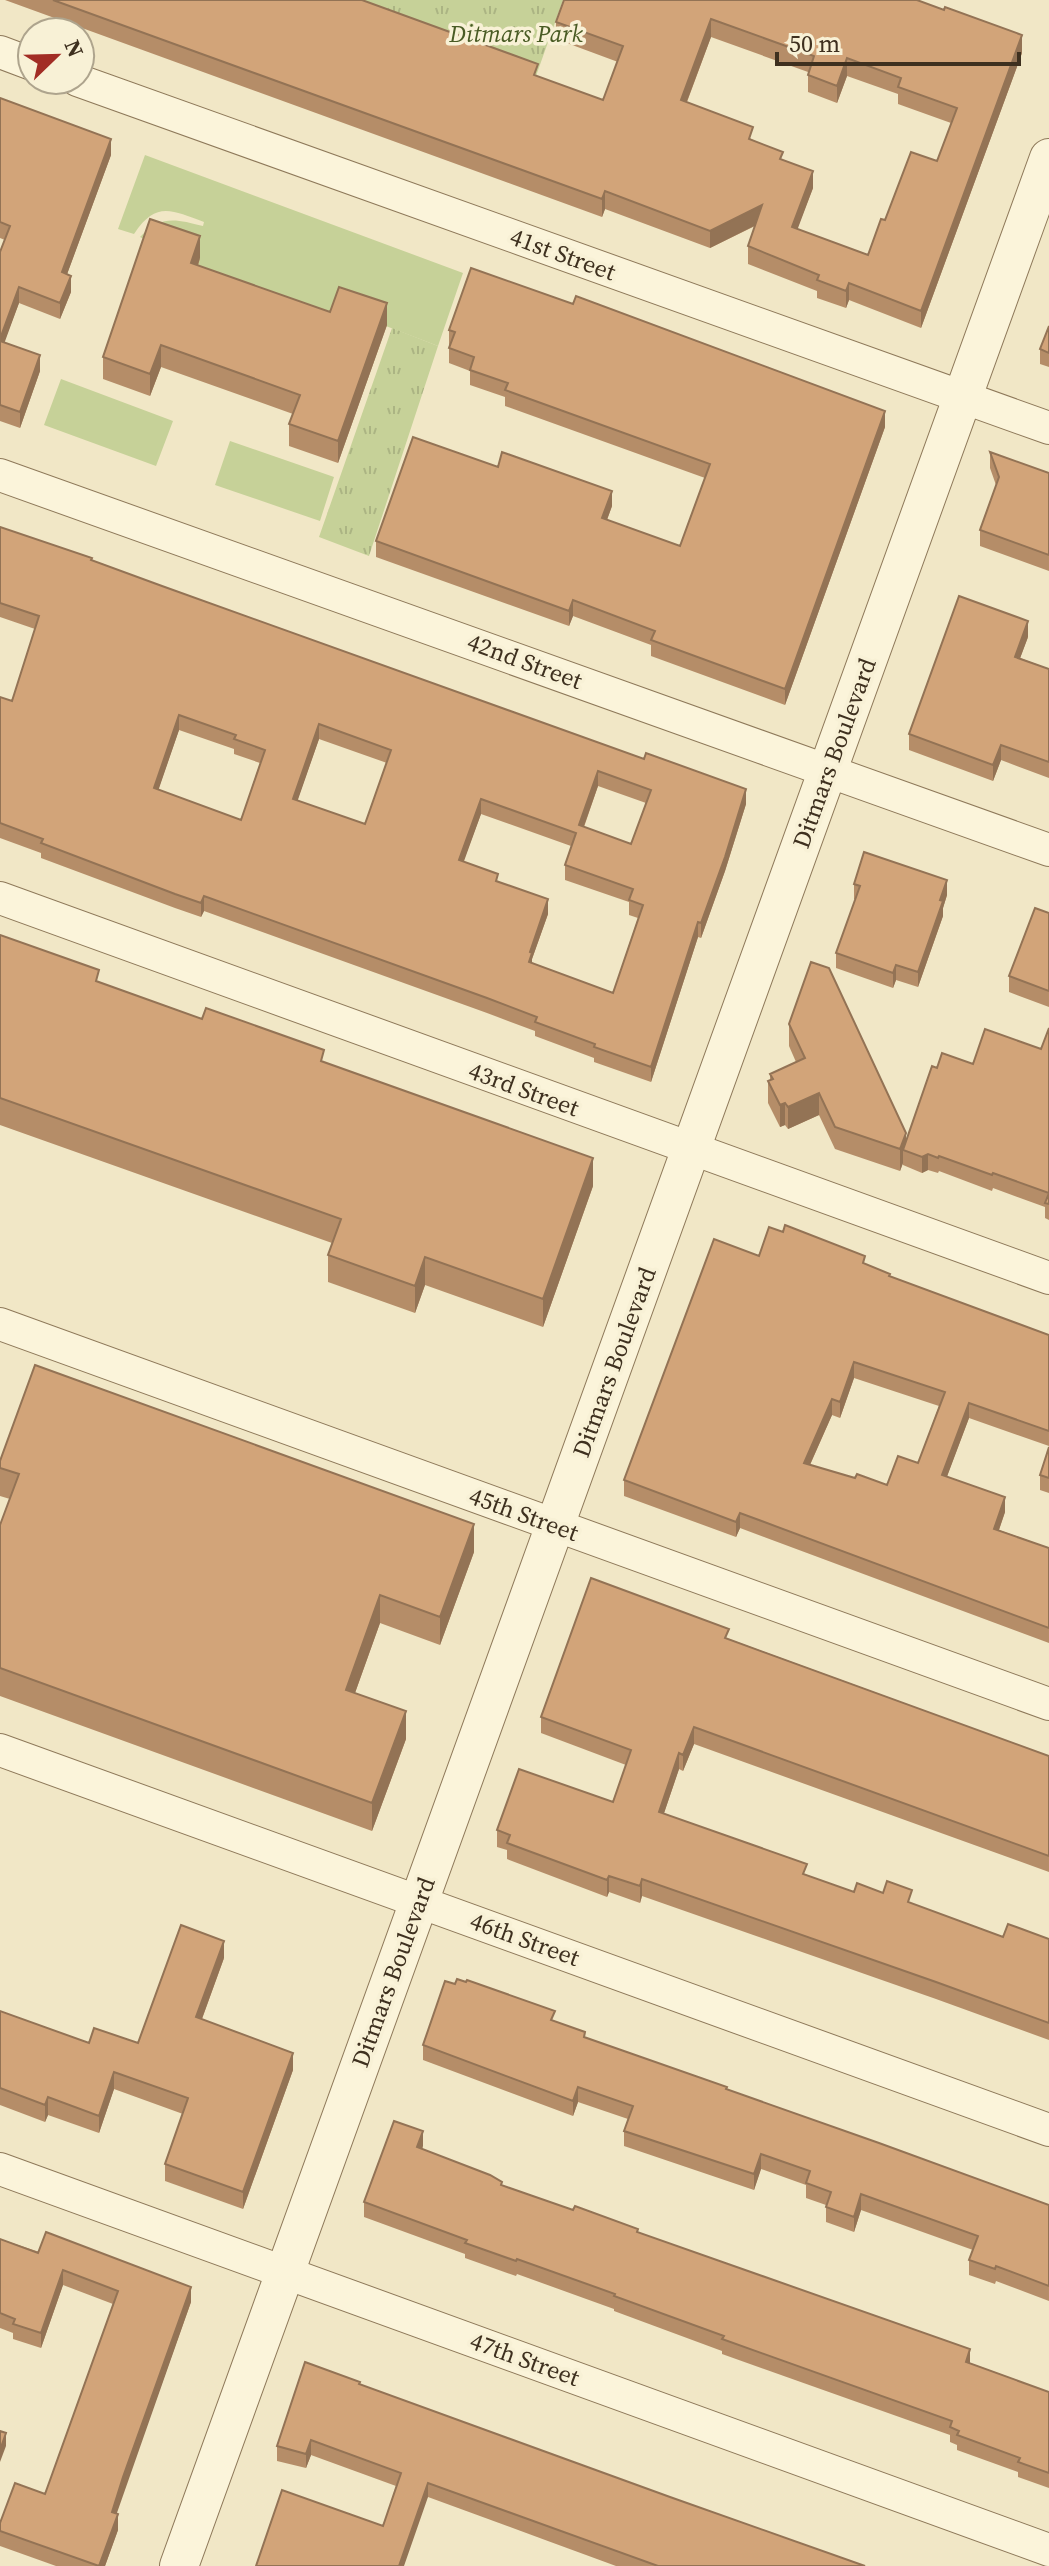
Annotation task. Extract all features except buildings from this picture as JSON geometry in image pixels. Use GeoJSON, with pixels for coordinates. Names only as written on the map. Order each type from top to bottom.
{"type":"FeatureCollection","features":[{"type":"Feature","properties":{"kind":"street","name":"41st Street"},"geometry":{"type":"LineString","coordinates":[[96,87],[1049,428]]}},
{"type":"Feature","properties":{"kind":"street","name":"Ditmars Boulevard"},"geometry":{"type":"LineString","coordinates":[[179,2566],[1049,158]]}},
{"type":"Feature","properties":{"kind":"street","name":"42nd Street"},"geometry":{"type":"LineString","coordinates":[[0,475],[1049,850]]}},
{"type":"Feature","properties":{"kind":"street","name":"43rd Street"},"geometry":{"type":"LineString","coordinates":[[0,898],[1049,1278]]}},
{"type":"Feature","properties":{"kind":"street","name":"45th Street"},"geometry":{"type":"LineString","coordinates":[[0,1324],[1049,1704]]}},
{"type":"Feature","properties":{"kind":"street","name":"46th Street"},"geometry":{"type":"LineString","coordinates":[[0,1750],[1049,2130]]}},
{"type":"Feature","properties":{"kind":"street","name":"47th Street"},"geometry":{"type":"LineString","coordinates":[[0,2169],[1049,2550]]}},
{"type":"Feature","properties":{"kind":"green space","name":"Ditmars Park"},"geometry":{"type":"Polygon","coordinates":[[[327,0],[563,0],[536,76],[327,0]]]}},
{"type":"Feature","properties":{"kind":"green space"},"geometry":{"type":"Polygon","coordinates":[[[145,155],[463,273],[438,346],[339,308],[329,337],[140,237],[162,222],[203,226],[204,222],[165,211],[150,217],[134,234],[118,229],[145,155]]]}},
{"type":"Feature","properties":{"kind":"green space"},"geometry":{"type":"Polygon","coordinates":[[[392,328],[438,346],[369,556],[319,537],[392,328]]]}},
{"type":"Feature","properties":{"kind":"green space"},"geometry":{"type":"Polygon","coordinates":[[[61,379],[173,421],[156,466],[44,425],[61,379]]]}},
{"type":"Feature","properties":{"kind":"green space"},"geometry":{"type":"Polygon","coordinates":[[[230,441],[334,477],[320,521],[215,485],[230,441]]]}}]}
